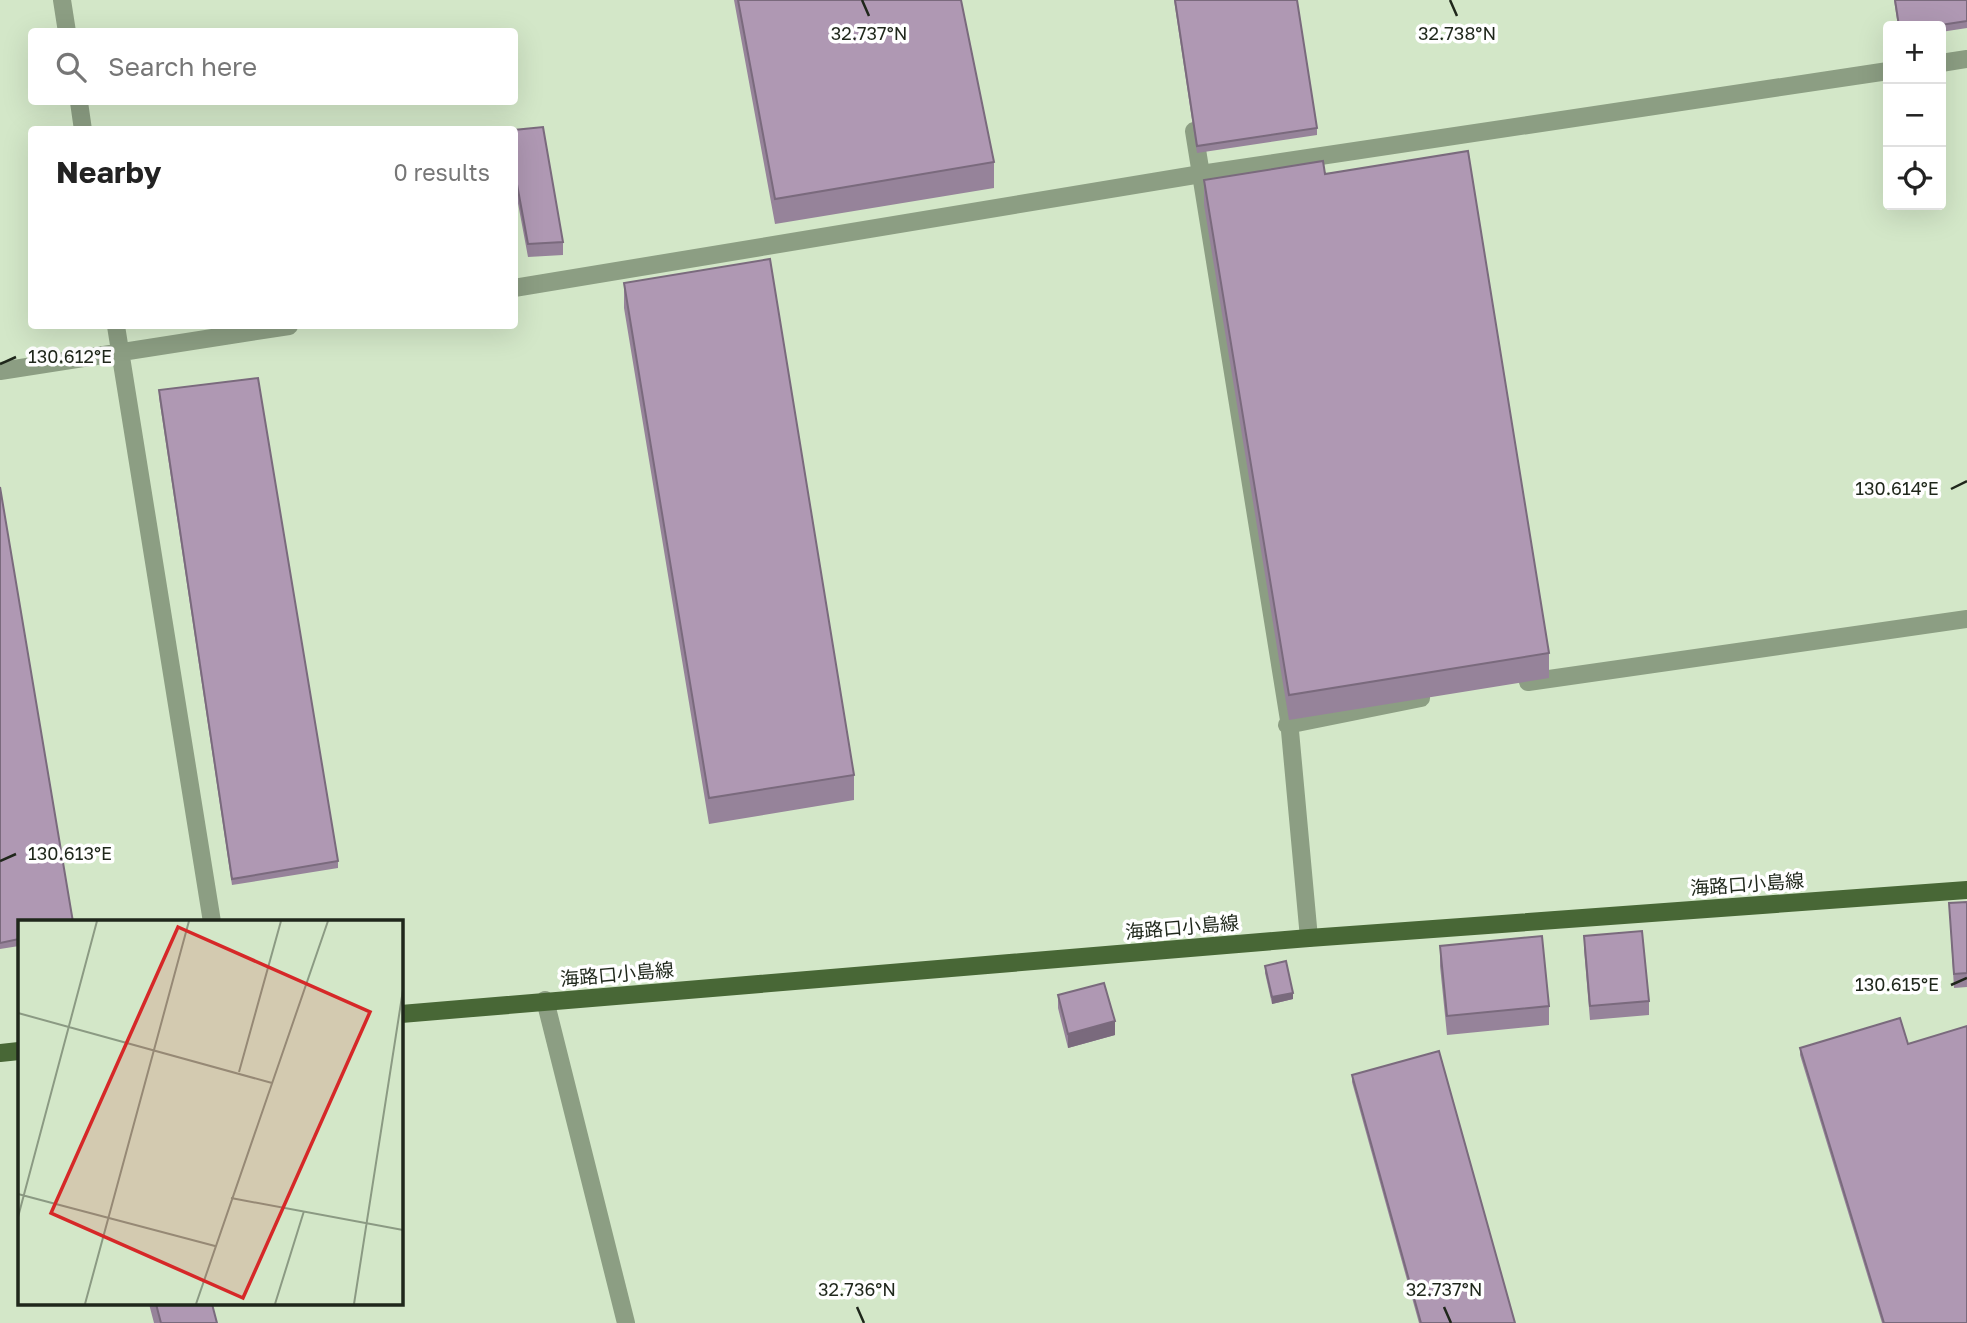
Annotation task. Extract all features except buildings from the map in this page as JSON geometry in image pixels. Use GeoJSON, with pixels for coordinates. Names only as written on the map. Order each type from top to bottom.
{"type":"FeatureCollection","features":[{"type":"Feature","properties":{"kind":"main road","name":"海路口小島線"},"geometry":{"type":"LineString","coordinates":[[402,1014],[1309,938],[1967,890]]}},
{"type":"Feature","properties":{"kind":"main road"},"geometry":{"type":"LineString","coordinates":[[0,1053],[18,1051]]}},
{"type":"Feature","properties":{"kind":"street"},"geometry":{"type":"LineString","coordinates":[[62,0],[66,28]]}},
{"type":"Feature","properties":{"kind":"street"},"geometry":{"type":"LineString","coordinates":[[1946,62],[1967,59]]}},
{"type":"Feature","properties":{"kind":"street"},"geometry":{"type":"LineString","coordinates":[[518,287],[1201,174],[1883,72]]}},
{"type":"Feature","properties":{"kind":"street"},"geometry":{"type":"LineString","coordinates":[[79,105],[82,126]]}},
{"type":"Feature","properties":{"kind":"street"},"geometry":{"type":"LineString","coordinates":[[1191,114],[1287,725],[1309,938]]}},
{"type":"Feature","properties":{"kind":"street"},"geometry":{"type":"LineString","coordinates":[[117,329],[212,920]]}},
{"type":"Feature","properties":{"kind":"street"},"geometry":{"type":"LineString","coordinates":[[0,371],[270,329]]}},
{"type":"Feature","properties":{"kind":"street"},"geometry":{"type":"LineString","coordinates":[[1510,684],[1967,619]]}},
{"type":"Feature","properties":{"kind":"street"},"geometry":{"type":"LineString","coordinates":[[1287,725],[1445,695]]}},
{"type":"Feature","properties":{"kind":"street"},"geometry":{"type":"LineString","coordinates":[[545,1000],[626,1323]]}}]}
